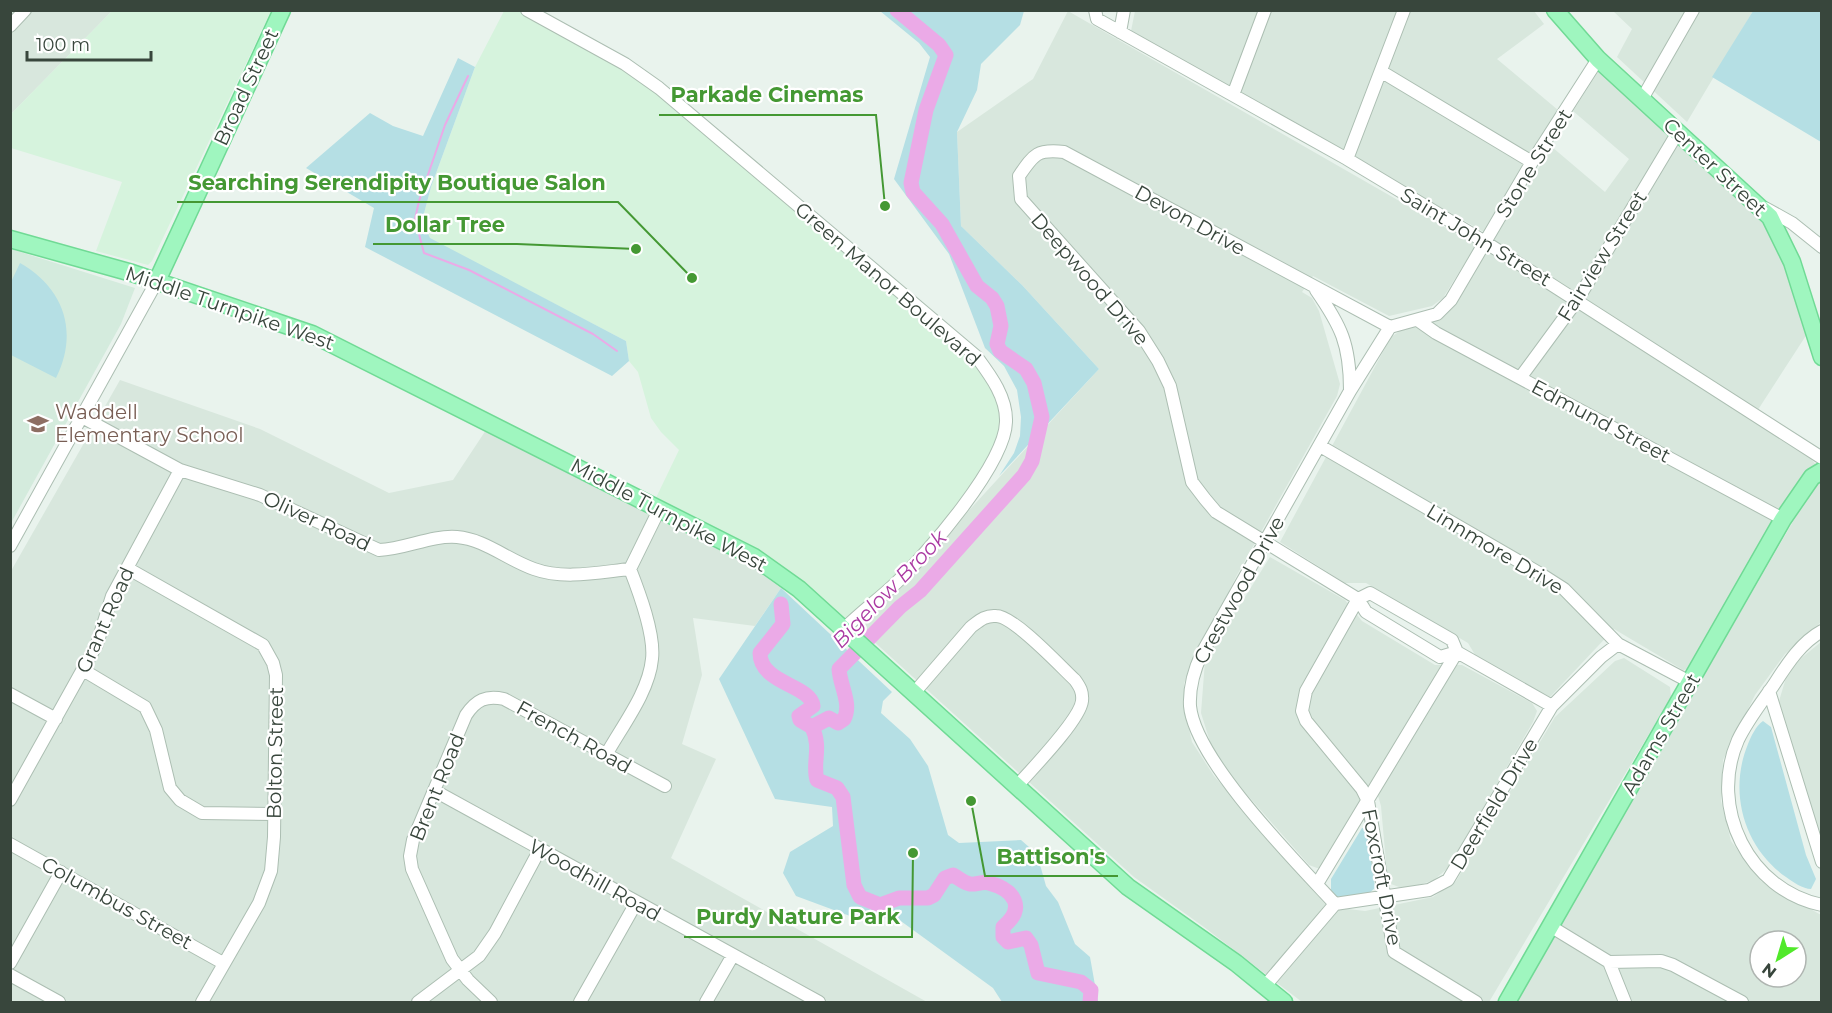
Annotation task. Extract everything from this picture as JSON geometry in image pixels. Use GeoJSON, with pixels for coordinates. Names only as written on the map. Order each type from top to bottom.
{"type":"FeatureCollection","features":[{"type":"Feature","properties":{"kind":"main road","name":"Broad Street"},"geometry":{"type":"LineString","coordinates":[[157,281],[282,10]]}},
{"type":"Feature","properties":{"kind":"main road","name":"Center Street"},"geometry":{"type":"LineString","coordinates":[[1555,10],[1598,59],[1759,205],[1775,224],[1787,249],[1821,357]]}},
{"type":"Feature","properties":{"kind":"main road","name":"Middle Turnpike West"},"geometry":{"type":"LineString","coordinates":[[10,239],[157,281],[312,334],[754,556],[799,589],[1128,887],[1284,1002]]}},
{"type":"Feature","properties":{"kind":"main road","name":"Adams Street"},"geometry":{"type":"LineString","coordinates":[[1507,1002],[1783,519],[1812,477],[1821,471]]}},
{"type":"Feature","properties":{"kind":"street","name":"Green Manor Boulevard"},"geometry":{"type":"LineString","coordinates":[[527,10],[625,64],[677,102],[976,356],[1001,395],[1006,420],[1004,441],[995,461],[968,500],[897,582],[844,629]]}},
{"type":"Feature","properties":{"kind":"street","name":"Saint John Street"},"geometry":{"type":"LineString","coordinates":[[1095,10],[1097,19],[1347,159],[1578,299],[1821,458]]}},
{"type":"Feature","properties":{"kind":"street"},"geometry":{"type":"LineString","coordinates":[[1120,32],[1124,10]]}},
{"type":"Feature","properties":{"kind":"street"},"geometry":{"type":"LineString","coordinates":[[1233,95],[1265,10]]}},
{"type":"Feature","properties":{"kind":"street"},"geometry":{"type":"LineString","coordinates":[[1347,159],[1404,10]]}},
{"type":"Feature","properties":{"kind":"street"},"geometry":{"type":"LineString","coordinates":[[1642,99],[1693,10]]}},
{"type":"Feature","properties":{"kind":"street"},"geometry":{"type":"LineString","coordinates":[[10,26],[24,11]]}},
{"type":"Feature","properties":{"kind":"street","name":"Stone Street"},"geometry":{"type":"LineString","coordinates":[[1390,327],[1437,315],[1451,300],[1532,162],[1598,59]]}},
{"type":"Feature","properties":{"kind":"street"},"geometry":{"type":"LineString","coordinates":[[1382,72],[1532,162]]}},
{"type":"Feature","properties":{"kind":"street","name":"Fairview Street"},"geometry":{"type":"LineString","coordinates":[[1520,378],[1578,299],[1678,132]]}},
{"type":"Feature","properties":{"kind":"street","name":"Deepwood Drive"},"geometry":{"type":"LineString","coordinates":[[1064,152],[1044,150],[1031,158],[1019,176],[1021,199],[1139,331],[1158,361],[1170,386],[1192,482],[1216,512],[1358,599],[1366,612],[1440,657],[1457,652]]}},
{"type":"Feature","properties":{"kind":"street","name":"Devon Drive"},"geometry":{"type":"LineString","coordinates":[[1064,152],[1390,327]]}},
{"type":"Feature","properties":{"kind":"street"},"geometry":{"type":"LineString","coordinates":[[1759,205],[1792,223],[1821,247]]}},
{"type":"Feature","properties":{"kind":"street","name":"Broad Street"},"geometry":{"type":"LineString","coordinates":[[10,546],[157,281]]}},
{"type":"Feature","properties":{"kind":"street","name":"Devon Drive"},"geometry":{"type":"LineString","coordinates":[[1315,288],[1338,321],[1346,348],[1350,391]]}},
{"type":"Feature","properties":{"kind":"street","name":"Edmund Street"},"geometry":{"type":"LineString","coordinates":[[1419,321],[1436,333],[1783,519]]}},
{"type":"Feature","properties":{"kind":"street","name":"Crestwood Drive"},"geometry":{"type":"LineString","coordinates":[[1335,904],[1216,768],[1199,737],[1190,707],[1192,675],[1202,653],[1350,391],[1390,327]]}},
{"type":"Feature","properties":{"kind":"street","name":"Oliver Road"},"geometry":{"type":"LineString","coordinates":[[82,417],[180,470],[260,495],[380,550],[396,549],[439,538],[458,537],[480,543],[534,570],[554,574],[630,569]]}},
{"type":"Feature","properties":{"kind":"street","name":"Linnmore Drive"},"geometry":{"type":"LineString","coordinates":[[1320,446],[1564,589],[1618,644],[1690,682]]}},
{"type":"Feature","properties":{"kind":"street","name":"Grant Road"},"geometry":{"type":"LineString","coordinates":[[10,800],[97,644],[112,596],[180,470]]}},
{"type":"Feature","properties":{"kind":"street"},"geometry":{"type":"LineString","coordinates":[[606,754],[640,694],[652,658],[650,635],[630,569],[660,508]]}},
{"type":"Feature","properties":{"kind":"street","name":"Bolton Street"},"geometry":{"type":"LineString","coordinates":[[128,568],[245,633],[268,653],[276,675],[273,855],[266,887],[202,1002]]}},
{"type":"Feature","properties":{"kind":"street","name":"Deepwood Drive"},"geometry":{"type":"LineString","coordinates":[[1358,599],[1370,593],[1452,640],[1457,652],[1552,706]]}},
{"type":"Feature","properties":{"kind":"street","name":"Foxcroft Drive"},"geometry":{"type":"LineString","coordinates":[[1358,599],[1306,691],[1302,711],[1306,721],[1362,789],[1368,801],[1394,952],[1476,1002]]}},
{"type":"Feature","properties":{"kind":"street"},"geometry":{"type":"LineString","coordinates":[[914,693],[971,627],[982,618],[997,615],[1010,621],[1075,680],[1082,691],[1082,703],[1076,717],[1016,787]]}},
{"type":"Feature","properties":{"kind":"street"},"geometry":{"type":"LineString","coordinates":[[1821,631],[1797,652],[1738,740],[1731,764],[1728,798],[1732,823],[1741,844],[1769,879],[1786,893],[1821,905]]}},
{"type":"Feature","properties":{"kind":"street","name":"Deerfield Drive"},"geometry":{"type":"LineString","coordinates":[[1335,904],[1429,890],[1448,880],[1552,706],[1601,657],[1618,644]]}},
{"type":"Feature","properties":{"kind":"street"},"geometry":{"type":"LineString","coordinates":[[1317,884],[1457,652]]}},
{"type":"Feature","properties":{"kind":"street"},"geometry":{"type":"LineString","coordinates":[[83,670],[146,707],[156,730],[170,788],[180,800],[202,813],[274,814]]}},
{"type":"Feature","properties":{"kind":"street"},"geometry":{"type":"LineString","coordinates":[[1769,691],[1821,862]]}},
{"type":"Feature","properties":{"kind":"street"},"geometry":{"type":"LineString","coordinates":[[10,694],[56,719]]}},
{"type":"Feature","properties":{"kind":"street","name":"French Road"},"geometry":{"type":"LineString","coordinates":[[482,699],[493,697],[504,699],[665,786]]}},
{"type":"Feature","properties":{"kind":"street","name":"Brent Road"},"geometry":{"type":"LineString","coordinates":[[482,699],[474,704],[466,715],[413,840],[411,862],[417,882],[459,970],[492,1002]]}},
{"type":"Feature","properties":{"kind":"street","name":"Woodhill Road"},"geometry":{"type":"LineString","coordinates":[[435,791],[819,1002]]}},
{"type":"Feature","properties":{"kind":"street","name":"Columbus Street"},"geometry":{"type":"LineString","coordinates":[[10,844],[224,963]]}},
{"type":"Feature","properties":{"kind":"street"},"geometry":{"type":"LineString","coordinates":[[418,1002],[479,956],[495,933],[540,849]]}},
{"type":"Feature","properties":{"kind":"street"},"geometry":{"type":"LineString","coordinates":[[10,963],[60,872]]}},
{"type":"Feature","properties":{"kind":"street"},"geometry":{"type":"LineString","coordinates":[[580,1002],[636,903]]}},
{"type":"Feature","properties":{"kind":"street"},"geometry":{"type":"LineString","coordinates":[[1265,986],[1335,904]]}},
{"type":"Feature","properties":{"kind":"street"},"geometry":{"type":"LineString","coordinates":[[1550,926],[1609,962],[1661,961],[1673,964],[1742,1002]]}},
{"type":"Feature","properties":{"kind":"street"},"geometry":{"type":"LineString","coordinates":[[706,1002],[733,955]]}},
{"type":"Feature","properties":{"kind":"street"},"geometry":{"type":"LineString","coordinates":[[1609,962],[1625,1002]]}},
{"type":"Feature","properties":{"kind":"street"},"geometry":{"type":"LineString","coordinates":[[10,975],[59,1002]]}},
{"type":"Feature","properties":{"kind":"shaded area"},"geometry":{"type":"Polygon","coordinates":[[[11,11],[112,11],[11,114],[11,11]]]}},
{"type":"Feature","properties":{"kind":"shaded area"},"geometry":{"type":"Polygon","coordinates":[[[112,11],[271,11],[152,261],[148,265],[96,251],[122,182],[11,148],[11,114],[112,11]]]}},
{"type":"Feature","properties":{"kind":"shaded area"},"geometry":{"type":"Polygon","coordinates":[[[504,11],[527,11],[625,64],[976,356],[1001,395],[1004,441],[943,530],[844,629],[799,589],[653,504],[679,450],[651,418],[638,372],[629,361],[626,341],[430,239],[422,221],[431,187],[475,67],[504,11]]]}},
{"type":"Feature","properties":{"kind":"shaded area"},"geometry":{"type":"Polygon","coordinates":[[[880,11],[1024,11],[1020,25],[981,64],[977,90],[957,132],[961,226],[1022,285],[1099,369],[999,476],[1014,453],[1020,436],[1021,417],[1017,390],[1004,366],[985,348],[949,254],[894,179],[930,57],[919,43],[880,11]]]}},
{"type":"Feature","properties":{"kind":"shaded area"},"geometry":{"type":"Polygon","coordinates":[[[1068,11],[1476,245],[1443,298],[1432,306],[1389,316],[1313,276],[1302,292],[1312,298],[1319,311],[1340,384],[1337,396],[1237,575],[1184,683],[1184,707],[1192,742],[1214,776],[1324,901],[1348,909],[1365,911],[1433,897],[1456,881],[1555,717],[1615,661],[1624,658],[1670,687],[1671,697],[1489,1002],[1302,1002],[1134,877],[860,629],[1099,369],[1022,285],[961,226],[957,132],[1033,79],[1068,11]]]}},
{"type":"Feature","properties":{"kind":"shaded area"},"geometry":{"type":"Polygon","coordinates":[[[1135,11],[1534,11],[1544,24],[1497,59],[1558,110],[1484,232],[1131,31],[1135,11]]]}},
{"type":"Feature","properties":{"kind":"shaded area"},"geometry":{"type":"Polygon","coordinates":[[[1613,11],[1753,11],[1687,122],[1617,57],[1632,29],[1613,11]]]}},
{"type":"Feature","properties":{"kind":"shaded area"},"geometry":{"type":"Polygon","coordinates":[[[1753,11],[1821,11],[1821,142],[1712,77],[1753,11]]]}},
{"type":"Feature","properties":{"kind":"shaded area"},"geometry":{"type":"Polygon","coordinates":[[[458,58],[475,67],[431,187],[422,221],[430,238],[626,341],[629,361],[612,376],[365,247],[374,208],[306,168],[370,113],[393,126],[423,136],[458,58]]]}},
{"type":"Feature","properties":{"kind":"shaded area"},"geometry":{"type":"Polygon","coordinates":[[[1600,69],[1743,200],[1770,229],[1784,257],[1807,334],[1752,419],[1809,456],[1816,465],[1690,669],[1683,670],[1614,629],[1550,697],[1477,658],[1468,643],[1366,583],[1345,583],[1280,542],[1391,337],[1403,329],[1436,321],[1446,315],[1552,147],[1605,192],[1629,159],[1573,111],[1600,69]]]}},
{"type":"Feature","properties":{"kind":"shaded area","name":"Waddell Elementary School"},"geometry":{"type":"Polygon","coordinates":[[[11,249],[135,288],[121,324],[11,523],[11,249]]]}},
{"type":"Feature","properties":{"kind":"shaded area"},"geometry":{"type":"Polygon","coordinates":[[[20,263],[47,285],[57,298],[63,313],[66,344],[63,361],[56,378],[11,355],[11,282],[20,263]]]}},
{"type":"Feature","properties":{"kind":"shaded area"},"geometry":{"type":"Polygon","coordinates":[[[120,380],[260,429],[389,493],[453,480],[486,430],[741,559],[781,588],[755,626],[693,618],[702,675],[682,744],[716,759],[671,858],[927,1002],[11,1002],[11,571],[120,380]]]}},
{"type":"Feature","properties":{"kind":"shaded area"},"geometry":{"type":"Polygon","coordinates":[[[1821,481],[1821,622],[1785,654],[1755,695],[1723,760],[1721,801],[1731,841],[1761,881],[1821,915],[1821,1002],[1515,1002],[1813,487],[1821,481]]]}},
{"type":"Feature","properties":{"kind":"shaded area"},"geometry":{"type":"Polygon","coordinates":[[[1270,557],[1345,600],[1362,621],[1435,665],[1462,665],[1532,703],[1537,711],[1533,722],[1448,868],[1434,880],[1413,887],[1399,887],[1391,884],[1387,874],[1381,806],[1373,779],[1322,868],[1317,868],[1309,865],[1226,771],[1211,745],[1201,713],[1205,661],[1270,557]]]}},
{"type":"Feature","properties":{"kind":"shaded area"},"geometry":{"type":"Polygon","coordinates":[[[781,588],[892,692],[883,701],[881,713],[910,739],[928,766],[948,835],[959,843],[1021,840],[1037,854],[1046,886],[1058,902],[1075,944],[1090,957],[1098,1002],[1002,1002],[993,988],[898,919],[850,916],[796,896],[783,873],[790,852],[833,826],[832,807],[775,799],[719,679],[781,588]]]}},
{"type":"Feature","properties":{"kind":"shaded area"},"geometry":{"type":"Polygon","coordinates":[[[1821,642],[1821,850],[1779,701],[1789,668],[1821,642]]]}},
{"type":"Feature","properties":{"kind":"shaded area"},"geometry":{"type":"Polygon","coordinates":[[[1763,721],[1771,727],[1806,855],[1816,879],[1811,889],[1795,883],[1771,865],[1750,835],[1744,818],[1740,800],[1742,762],[1752,735],[1763,721]]]}},
{"type":"Feature","properties":{"kind":"shaded area"},"geometry":{"type":"Polygon","coordinates":[[[1362,828],[1367,829],[1375,888],[1368,894],[1337,897],[1331,890],[1331,879],[1362,828]]]}},
{"type":"Feature","properties":{"kind":"waterway","name":"Bigelow Brook"},"geometry":{"type":"LineString","coordinates":[[812,727],[829,718],[838,723],[844,719],[847,707],[839,669],[900,607],[920,591],[1024,475],[1032,461],[1042,417],[1034,383],[1026,369],[1000,351],[997,344],[1001,326],[997,306],[992,298],[977,286],[942,224],[913,192],[911,183],[926,110],[946,55],[939,45],[897,10]]}},
{"type":"Feature","properties":{"kind":"waterway"},"geometry":{"type":"LineString","coordinates":[[468,76],[445,125],[419,201],[415,219],[424,253],[469,270],[593,334],[617,351]]}},
{"type":"Feature","properties":{"kind":"waterway"},"geometry":{"type":"LineString","coordinates":[[781,604],[783,624],[760,653],[762,663],[776,678],[804,693],[810,699],[813,706],[799,716],[800,720],[812,727]]}},
{"type":"Feature","properties":{"kind":"waterway","name":"Bigelow Brook"},"geometry":{"type":"LineString","coordinates":[[812,727],[817,749],[817,780],[837,788],[843,797],[854,885],[860,897],[880,905],[899,898],[928,898],[934,895],[945,878],[953,875],[963,882],[998,886],[1011,895],[1016,907],[1010,920],[1003,927],[1003,937],[1008,942],[1026,938],[1031,945],[1038,973],[1081,982],[1091,990],[1090,1002]]}},
{"type":"Feature","properties":{"kind":"place","name":"Parkade Cinemas"},"geometry":{"type":"Point","coordinates":[885,206]}},
{"type":"Feature","properties":{"kind":"place","name":"Dollar Tree"},"geometry":{"type":"Point","coordinates":[636,249]}},
{"type":"Feature","properties":{"kind":"place","name":"Searching Serendipity Boutique Salon"},"geometry":{"type":"Point","coordinates":[692,278]}},
{"type":"Feature","properties":{"kind":"place","name":"Waddell Elementary School"},"geometry":{"type":"Point","coordinates":[38,424]}},
{"type":"Feature","properties":{"kind":"place","name":"Battison's"},"geometry":{"type":"Point","coordinates":[971,801]}},
{"type":"Feature","properties":{"kind":"place","name":"Purdy Nature Park"},"geometry":{"type":"Point","coordinates":[913,853]}}]}
